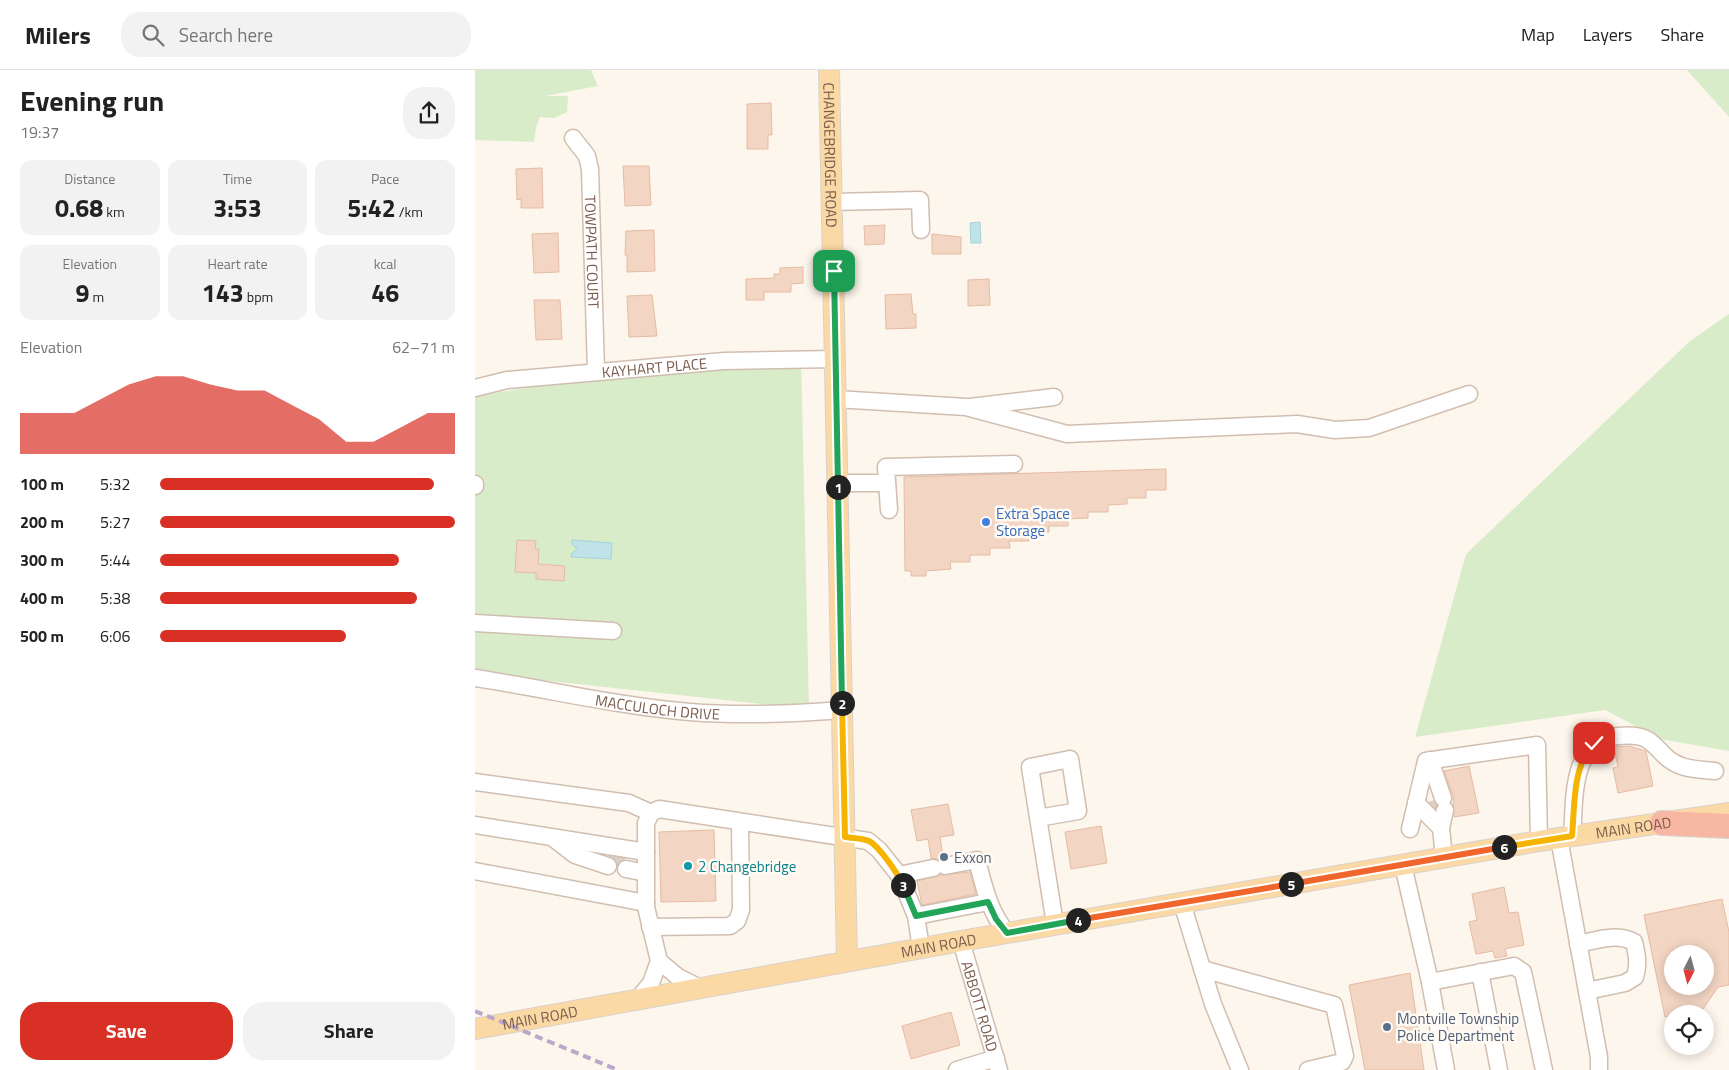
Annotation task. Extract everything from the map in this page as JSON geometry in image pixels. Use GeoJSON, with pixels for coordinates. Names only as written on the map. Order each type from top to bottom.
{"type":"FeatureCollection","features":[{"type":"Feature","properties":{"kind":"highway"},"geometry":{"type":"LineString","coordinates":[[1662,823],[1729,826]]}},
{"type":"Feature","properties":{"kind":"main road","name":"CHANGEBRIDGE ROAD"},"geometry":{"type":"LineString","coordinates":[[829,70],[847,961]]}},
{"type":"Feature","properties":{"kind":"main road","name":"MAIN ROAD"},"geometry":{"type":"LineString","coordinates":[[475,1029],[1055,924],[1539,841],[1729,813]]}},
{"type":"Feature","properties":{"kind":"street","name":"TOWPATH COURT"},"geometry":{"type":"LineString","coordinates":[[573,138],[587,156],[590,169],[597,371]]}},
{"type":"Feature","properties":{"kind":"street"},"geometry":{"type":"LineString","coordinates":[[832,202],[920,200],[921,230]]}},
{"type":"Feature","properties":{"kind":"street","name":"KAYHART PLACE"},"geometry":{"type":"LineString","coordinates":[[475,388],[507,380],[597,371],[724,361],[835,359]]}},
{"type":"Feature","properties":{"kind":"street"},"geometry":{"type":"LineString","coordinates":[[836,399],[966,408],[1067,434],[1297,424],[1335,430],[1369,428],[1469,394]]}},
{"type":"Feature","properties":{"kind":"street"},"geometry":{"type":"LineString","coordinates":[[966,408],[1053,397]]}},
{"type":"Feature","properties":{"kind":"street"},"geometry":{"type":"LineString","coordinates":[[889,510],[886,467],[1014,464]]}},
{"type":"Feature","properties":{"kind":"street"},"geometry":{"type":"LineString","coordinates":[[838,483],[887,483]]}},
{"type":"Feature","properties":{"kind":"street"},"geometry":{"type":"LineString","coordinates":[[475,622],[613,631]]}},
{"type":"Feature","properties":{"kind":"street","name":"MACCULOCH DRIVE"},"geometry":{"type":"LineString","coordinates":[[475,678],[689,712],[787,714],[842,710]]}},
{"type":"Feature","properties":{"kind":"street"},"geometry":{"type":"LineString","coordinates":[[1599,1070],[1599,1057],[1578,944],[1565,837],[1578,775],[1587,751],[1594,743],[1607,737],[1629,735],[1648,740],[1667,758],[1683,768],[1715,771]]}},
{"type":"Feature","properties":{"kind":"street"},"geometry":{"type":"LineString","coordinates":[[1410,829],[1426,761],[1537,745],[1539,841]]}},
{"type":"Feature","properties":{"kind":"street"},"geometry":{"type":"LineString","coordinates":[[1430,760],[1440,808],[1444,858]]}},
{"type":"Feature","properties":{"kind":"street"},"geometry":{"type":"LineString","coordinates":[[475,782],[629,803],[651,813]]}},
{"type":"Feature","properties":{"kind":"street"},"geometry":{"type":"LineString","coordinates":[[1416,803],[1440,808]]}},
{"type":"Feature","properties":{"kind":"street"},"geometry":{"type":"LineString","coordinates":[[638,999],[651,984],[659,961],[646,903],[646,823],[651,813],[659,810],[868,841],[879,850],[899,875],[916,916],[921,948]]}},
{"type":"Feature","properties":{"kind":"street"},"geometry":{"type":"LineString","coordinates":[[1038,818],[1055,924]]}},
{"type":"Feature","properties":{"kind":"street"},"geometry":{"type":"LineString","coordinates":[[650,927],[730,926],[737,921],[741,910],[740,822]]}},
{"type":"Feature","properties":{"kind":"street"},"geometry":{"type":"LineString","coordinates":[[475,825],[551,837],[646,863]]}},
{"type":"Feature","properties":{"kind":"street"},"geometry":{"type":"LineString","coordinates":[[551,837],[575,855],[609,862]]}},
{"type":"Feature","properties":{"kind":"street"},"geometry":{"type":"LineString","coordinates":[[899,875],[977,860],[988,902],[996,919],[1007,933]]}},
{"type":"Feature","properties":{"kind":"street"},"geometry":{"type":"LineString","coordinates":[[627,865],[646,863]]}},
{"type":"Feature","properties":{"kind":"street"},"geometry":{"type":"LineString","coordinates":[[1403,865],[1430,982],[1446,1070]]}},
{"type":"Feature","properties":{"kind":"street"},"geometry":{"type":"LineString","coordinates":[[475,871],[646,903]]}},
{"type":"Feature","properties":{"kind":"street"},"geometry":{"type":"LineString","coordinates":[[916,916],[988,902]]}},
{"type":"Feature","properties":{"kind":"street"},"geometry":{"type":"LineString","coordinates":[[1181,903],[1213,1004],[1240,1070]]}},
{"type":"Feature","properties":{"kind":"street"},"geometry":{"type":"LineString","coordinates":[[1578,944],[1614,937],[1627,938],[1634,942],[1638,958],[1639,967],[1635,977],[1625,983],[1587,991]]}},
{"type":"Feature","properties":{"kind":"street","name":"ABBOTT ROAD"},"geometry":{"type":"LineString","coordinates":[[961,941],[998,1064]]}},
{"type":"Feature","properties":{"kind":"street"},"geometry":{"type":"LineString","coordinates":[[659,961],[678,977],[700,988]]}},
{"type":"Feature","properties":{"kind":"street"},"geometry":{"type":"LineString","coordinates":[[1430,982],[1514,966],[1523,972],[1544,1070]]}},
{"type":"Feature","properties":{"kind":"street"},"geometry":{"type":"LineString","coordinates":[[1202,968],[1334,1005],[1345,1056],[1342,1062],[1308,1070]]}},
{"type":"Feature","properties":{"kind":"street"},"geometry":{"type":"LineString","coordinates":[[1480,972],[1499,1070]]}},
{"type":"Feature","properties":{"kind":"street"},"geometry":{"type":"LineString","coordinates":[[963,1069],[998,1064]]}},
{"type":"Feature","properties":{"kind":"green space"},"geometry":{"type":"Polygon","coordinates":[[[475,70],[591,70],[598,86],[545,96],[568,96],[567,112],[554,118],[540,117],[536,127],[534,142],[475,140],[475,70]]]}},
{"type":"Feature","properties":{"kind":"green space"},"geometry":{"type":"Polygon","coordinates":[[[1687,70],[1729,70],[1729,117],[1687,70]]]}},
{"type":"Feature","properties":{"kind":"green space"},"geometry":{"type":"Polygon","coordinates":[[[1729,314],[1729,751],[1660,739],[1605,710],[1415,737],[1466,554],[1690,341],[1729,314]]]}},
{"type":"Feature","properties":{"kind":"green space"},"geometry":{"type":"Polygon","coordinates":[[[801,355],[809,709],[475,673],[475,396],[708,359],[801,355]]]}},
{"type":"Feature","properties":{"kind":"water"},"geometry":{"type":"Polygon","coordinates":[[[980,222],[981,243],[971,243],[970,223],[980,222]]]}},
{"type":"Feature","properties":{"kind":"water"},"geometry":{"type":"Polygon","coordinates":[[[572,540],[612,543],[611,559],[571,557],[572,553],[577,549],[572,544],[572,540]]]}},
{"type":"Feature","properties":{"kind":"building"},"geometry":{"type":"Polygon","coordinates":[[[771,103],[772,135],[768,135],[768,149],[747,149],[747,104],[771,103]]]}},
{"type":"Feature","properties":{"kind":"building"},"geometry":{"type":"Polygon","coordinates":[[[623,166],[649,166],[651,205],[625,206],[623,166]]]}},
{"type":"Feature","properties":{"kind":"building"},"geometry":{"type":"Polygon","coordinates":[[[542,168],[543,208],[521,208],[521,199],[517,200],[516,169],[542,168]]]}},
{"type":"Feature","properties":{"kind":"building"},"geometry":{"type":"Polygon","coordinates":[[[885,225],[884,244],[865,245],[864,226],[885,225]]]}},
{"type":"Feature","properties":{"kind":"building"},"geometry":{"type":"Polygon","coordinates":[[[654,230],[655,271],[627,272],[627,255],[625,255],[626,231],[654,230]]]}},
{"type":"Feature","properties":{"kind":"building"},"geometry":{"type":"Polygon","coordinates":[[[558,233],[559,272],[534,273],[532,234],[558,233]]]}},
{"type":"Feature","properties":{"kind":"building"},"geometry":{"type":"Polygon","coordinates":[[[932,234],[961,237],[961,254],[932,254],[932,234]]]}},
{"type":"Feature","properties":{"kind":"building"},"geometry":{"type":"Polygon","coordinates":[[[803,267],[803,283],[791,284],[791,292],[764,292],[764,300],[746,300],[746,279],[774,278],[774,274],[780,274],[780,268],[803,267]]]}},
{"type":"Feature","properties":{"kind":"building"},"geometry":{"type":"Polygon","coordinates":[[[989,279],[990,305],[968,306],[968,280],[989,279]]]}},
{"type":"Feature","properties":{"kind":"building"},"geometry":{"type":"Polygon","coordinates":[[[911,294],[913,314],[916,314],[916,328],[886,329],[885,295],[911,294]]]}},
{"type":"Feature","properties":{"kind":"building"},"geometry":{"type":"Polygon","coordinates":[[[652,295],[657,336],[629,337],[627,296],[652,295]]]}},
{"type":"Feature","properties":{"kind":"building"},"geometry":{"type":"Polygon","coordinates":[[[534,300],[560,300],[562,339],[536,340],[534,300]]]}},
{"type":"Feature","properties":{"kind":"building","name":"Extra Space Storage"},"geometry":{"type":"Polygon","coordinates":[[[1166,469],[1166,490],[1146,490],[1146,498],[1127,498],[1127,504],[1108,505],[1108,512],[1088,512],[1088,518],[1068,519],[1068,526],[1049,526],[1049,532],[1029,533],[1029,541],[1009,541],[1010,548],[990,548],[990,555],[970,555],[970,562],[950,562],[951,569],[926,571],[926,576],[911,576],[911,571],[905,571],[904,477],[1166,469]]]}},
{"type":"Feature","properties":{"kind":"building"},"geometry":{"type":"Polygon","coordinates":[[[517,540],[536,541],[535,549],[539,549],[538,564],[565,566],[564,581],[536,579],[536,573],[515,572],[517,540]]]}},
{"type":"Feature","properties":{"kind":"building"},"geometry":{"type":"Polygon","coordinates":[[[1629,746],[1646,751],[1653,786],[1618,793],[1613,768],[1618,767],[1614,747],[1629,746]]]}},
{"type":"Feature","properties":{"kind":"building"},"geometry":{"type":"Polygon","coordinates":[[[1469,766],[1479,813],[1454,817],[1453,795],[1444,771],[1469,766]]]}},
{"type":"Feature","properties":{"kind":"building"},"geometry":{"type":"Polygon","coordinates":[[[948,804],[954,835],[940,837],[943,856],[938,859],[931,858],[928,839],[917,841],[911,810],[948,804]]]}},
{"type":"Feature","properties":{"kind":"building"},"geometry":{"type":"Polygon","coordinates":[[[1101,826],[1107,863],[1071,869],[1065,832],[1101,826]]]}},
{"type":"Feature","properties":{"kind":"building","name":"2 Changebridge"},"geometry":{"type":"Polygon","coordinates":[[[714,830],[716,901],[661,902],[659,832],[714,830]]]}},
{"type":"Feature","properties":{"kind":"building"},"geometry":{"type":"Polygon","coordinates":[[[970,872],[976,894],[922,905],[917,881],[940,875],[970,872]]]}},
{"type":"Feature","properties":{"kind":"building"},"geometry":{"type":"Polygon","coordinates":[[[1504,887],[1509,913],[1518,912],[1524,945],[1505,949],[1507,956],[1495,958],[1493,951],[1476,954],[1469,922],[1477,920],[1472,894],[1504,887]]]}},
{"type":"Feature","properties":{"kind":"building"},"geometry":{"type":"Polygon","coordinates":[[[1722,899],[1729,932],[1729,985],[1718,987],[1714,993],[1714,945],[1664,945],[1664,995],[1713,995],[1706,1005],[1664,1005],[1664,1012],[1644,915],[1722,899]]]}},
{"type":"Feature","properties":{"kind":"building","name":"Montville Township Police Department"},"geometry":{"type":"Polygon","coordinates":[[[1410,973],[1424,1070],[1365,1070],[1349,985],[1410,973]]]}},
{"type":"Feature","properties":{"kind":"building"},"geometry":{"type":"Polygon","coordinates":[[[951,1012],[960,1045],[911,1059],[902,1026],[951,1012]]]}},
{"type":"Feature","properties":{"kind":"tunnel"},"geometry":{"type":"LineString","coordinates":[[1435,800],[1438,811]]}},
{"type":"Feature","properties":{"kind":"tunnel"},"geometry":{"type":"LineString","coordinates":[[609,858],[627,861]]}},
{"type":"Feature","properties":{"kind":"railway"},"geometry":{"type":"LineString","coordinates":[[475,1011],[618,1070]]}},
{"type":"Feature","properties":{"kind":"place","name":"Extra Space Storage"},"geometry":{"type":"Point","coordinates":[986,522]}},
{"type":"Feature","properties":{"kind":"place","name":"Exxon"},"geometry":{"type":"Point","coordinates":[944,857]}},
{"type":"Feature","properties":{"kind":"place","name":"2 Changebridge"},"geometry":{"type":"Point","coordinates":[688,866]}},
{"type":"Feature","properties":{"kind":"place","name":"Montville Township Police Department"},"geometry":{"type":"Point","coordinates":[1387,1027]}},
{"type":"Feature","properties":{"kind":"route"},"geometry":{"type":"LineString","coordinates":[[834,271],[843,812],[845,837],[868,841],[879,850],[899,875],[916,916],[988,902],[996,919],[1007,933],[1572,836],[1578,775],[1587,751],[1594,743]]}}]}
